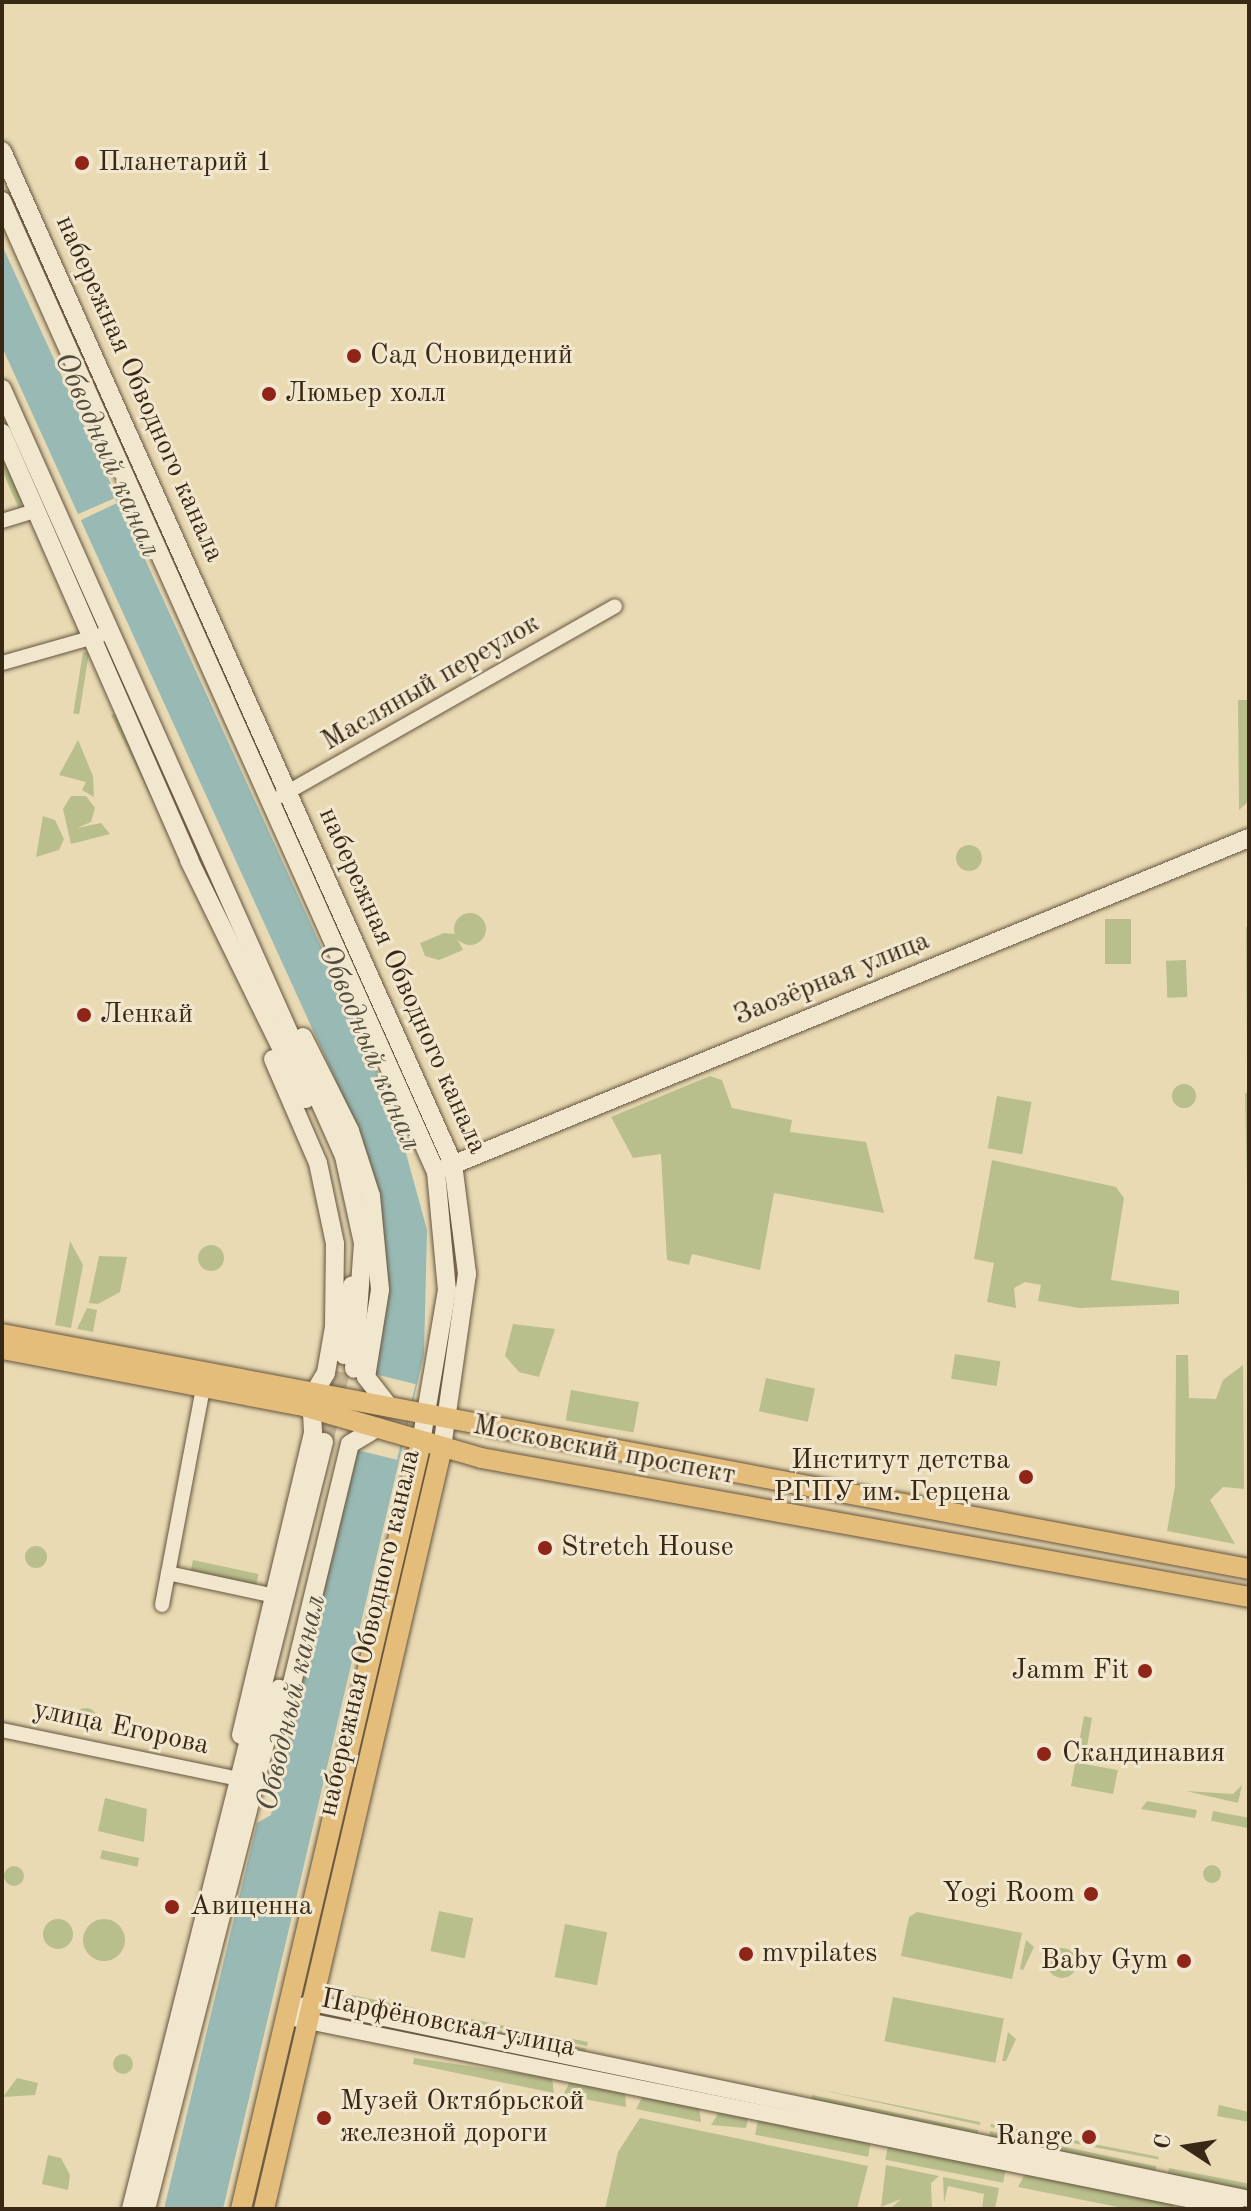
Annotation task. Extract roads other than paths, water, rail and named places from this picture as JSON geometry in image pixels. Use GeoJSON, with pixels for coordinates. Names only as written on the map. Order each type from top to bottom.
{"type":"FeatureCollection","features":[{"type":"Feature","properties":{"kind":"main road","name":"набережная Обводного канала"},"geometry":{"type":"LineString","coordinates":[[2,151],[288,792],[444,1168],[467,1274],[442,1448],[264,2209]]}},
{"type":"Feature","properties":{"kind":"main road","name":"набережная Обводного канала"},"geometry":{"type":"LineString","coordinates":[[2,201],[270,801],[444,1168],[448,1270],[409,1412],[412,1440],[288,2010],[241,2209]]}},
{"type":"Feature","properties":{"kind":"main road"},"geometry":{"type":"LineString","coordinates":[[2,389],[257,1007],[318,1163],[332,1222],[334,1327],[313,1402],[275,1596],[229,1777],[223,1831]]}},
{"type":"Feature","properties":{"kind":"main road"},"geometry":{"type":"LineString","coordinates":[[2,433],[269,988],[356,1199],[364,1278],[348,1368],[352,1278],[344,1200],[314,1116],[257,1007]]}},
{"type":"Feature","properties":{"kind":"main road","name":"Заозёрная улица"},"geometry":{"type":"LineString","coordinates":[[444,1168],[1249,838]]}},
{"type":"Feature","properties":{"kind":"main road"},"geometry":{"type":"LineString","coordinates":[[2,1349],[203,1387],[313,1402],[369,1397],[366,1377],[380,1290],[371,1196],[327,1082],[269,988]]}},
{"type":"Feature","properties":{"kind":"main road"},"geometry":{"type":"LineString","coordinates":[[2,1334],[313,1402],[366,1429],[350,1444],[278,1742],[246,1803]]}},
{"type":"Feature","properties":{"kind":"main road","name":"Московский проспект"},"geometry":{"type":"LineString","coordinates":[[369,1397],[409,1412],[448,1420],[1249,1569]]}},
{"type":"Feature","properties":{"kind":"main road","name":"Московский проспект"},"geometry":{"type":"LineString","coordinates":[[366,1429],[442,1448],[1249,1597]]}},
{"type":"Feature","properties":{"kind":"main road"},"geometry":{"type":"LineString","coordinates":[[131,2209],[223,1831],[269,1681],[330,1444],[146,2209]]}},
{"type":"Feature","properties":{"kind":"street"},"geometry":{"type":"LineString","coordinates":[[2,521],[37,510]]}},
{"type":"Feature","properties":{"kind":"street","name":"Масляный переулок"},"geometry":{"type":"LineString","coordinates":[[270,801],[615,606]]}},
{"type":"Feature","properties":{"kind":"street"},"geometry":{"type":"LineString","coordinates":[[2,663],[101,635]]}},
{"type":"Feature","properties":{"kind":"street"},"geometry":{"type":"LineString","coordinates":[[162,1605],[203,1387]]}},
{"type":"Feature","properties":{"kind":"street"},"geometry":{"type":"LineString","coordinates":[[168,1573],[275,1596]]}},
{"type":"Feature","properties":{"kind":"street","name":"улица Егорова"},"geometry":{"type":"LineString","coordinates":[[2,1730],[229,1777]]}},
{"type":"Feature","properties":{"kind":"street","name":"Парфёновская улица"},"geometry":{"type":"LineString","coordinates":[[288,2010],[312,2003],[1249,2199]]}},
{"type":"Feature","properties":{"kind":"street","name":"Парфёновская улица"},"geometry":{"type":"LineString","coordinates":[[288,2010],[306,2026],[1236,2209]]}},
{"type":"Feature","properties":{"kind":"water","name":"Обводный канал"},"geometry":{"type":"Polygon","coordinates":[[[2,245],[392,1102],[427,1230],[424,1355],[223,2209],[164,2209],[257,1823],[271,1815],[379,1355],[385,1243],[357,1127],[2,347],[2,245]]]}},
{"type":"Feature","properties":{"kind":"tunnel"},"geometry":{"type":"LineString","coordinates":[[324,1442],[342,1367]]}},
{"type":"Feature","properties":{"kind":"place","name":"Планетарий 1"},"geometry":{"type":"Point","coordinates":[82,163]}},
{"type":"Feature","properties":{"kind":"place","name":"Сад Сновидений"},"geometry":{"type":"Point","coordinates":[354,356]}},
{"type":"Feature","properties":{"kind":"place","name":"Люмьер холл"},"geometry":{"type":"Point","coordinates":[269,394]}},
{"type":"Feature","properties":{"kind":"place","name":"Ленкай"},"geometry":{"type":"Point","coordinates":[84,1015]}},
{"type":"Feature","properties":{"kind":"place","name":"Институт детства РГПУ им. Герцена"},"geometry":{"type":"Point","coordinates":[1026,1477]}},
{"type":"Feature","properties":{"kind":"place","name":"Stretch House"},"geometry":{"type":"Point","coordinates":[545,1548]}},
{"type":"Feature","properties":{"kind":"place","name":"Jamm Fit"},"geometry":{"type":"Point","coordinates":[1145,1671]}},
{"type":"Feature","properties":{"kind":"place","name":"Скандинавия"},"geometry":{"type":"Point","coordinates":[1044,1754]}},
{"type":"Feature","properties":{"kind":"place","name":"Yogi Room"},"geometry":{"type":"Point","coordinates":[1091,1894]}},
{"type":"Feature","properties":{"kind":"place","name":"Авиценна"},"geometry":{"type":"Point","coordinates":[172,1907]}},
{"type":"Feature","properties":{"kind":"place","name":"mvpilates"},"geometry":{"type":"Point","coordinates":[746,1954]}},
{"type":"Feature","properties":{"kind":"place","name":"Baby Gym"},"geometry":{"type":"Point","coordinates":[1184,1961]}},
{"type":"Feature","properties":{"kind":"place","name":"Музей Октябрьской железной дороги"},"geometry":{"type":"Point","coordinates":[324,2118]}},
{"type":"Feature","properties":{"kind":"place","name":"Range"},"geometry":{"type":"Point","coordinates":[1089,2137]}}]}
